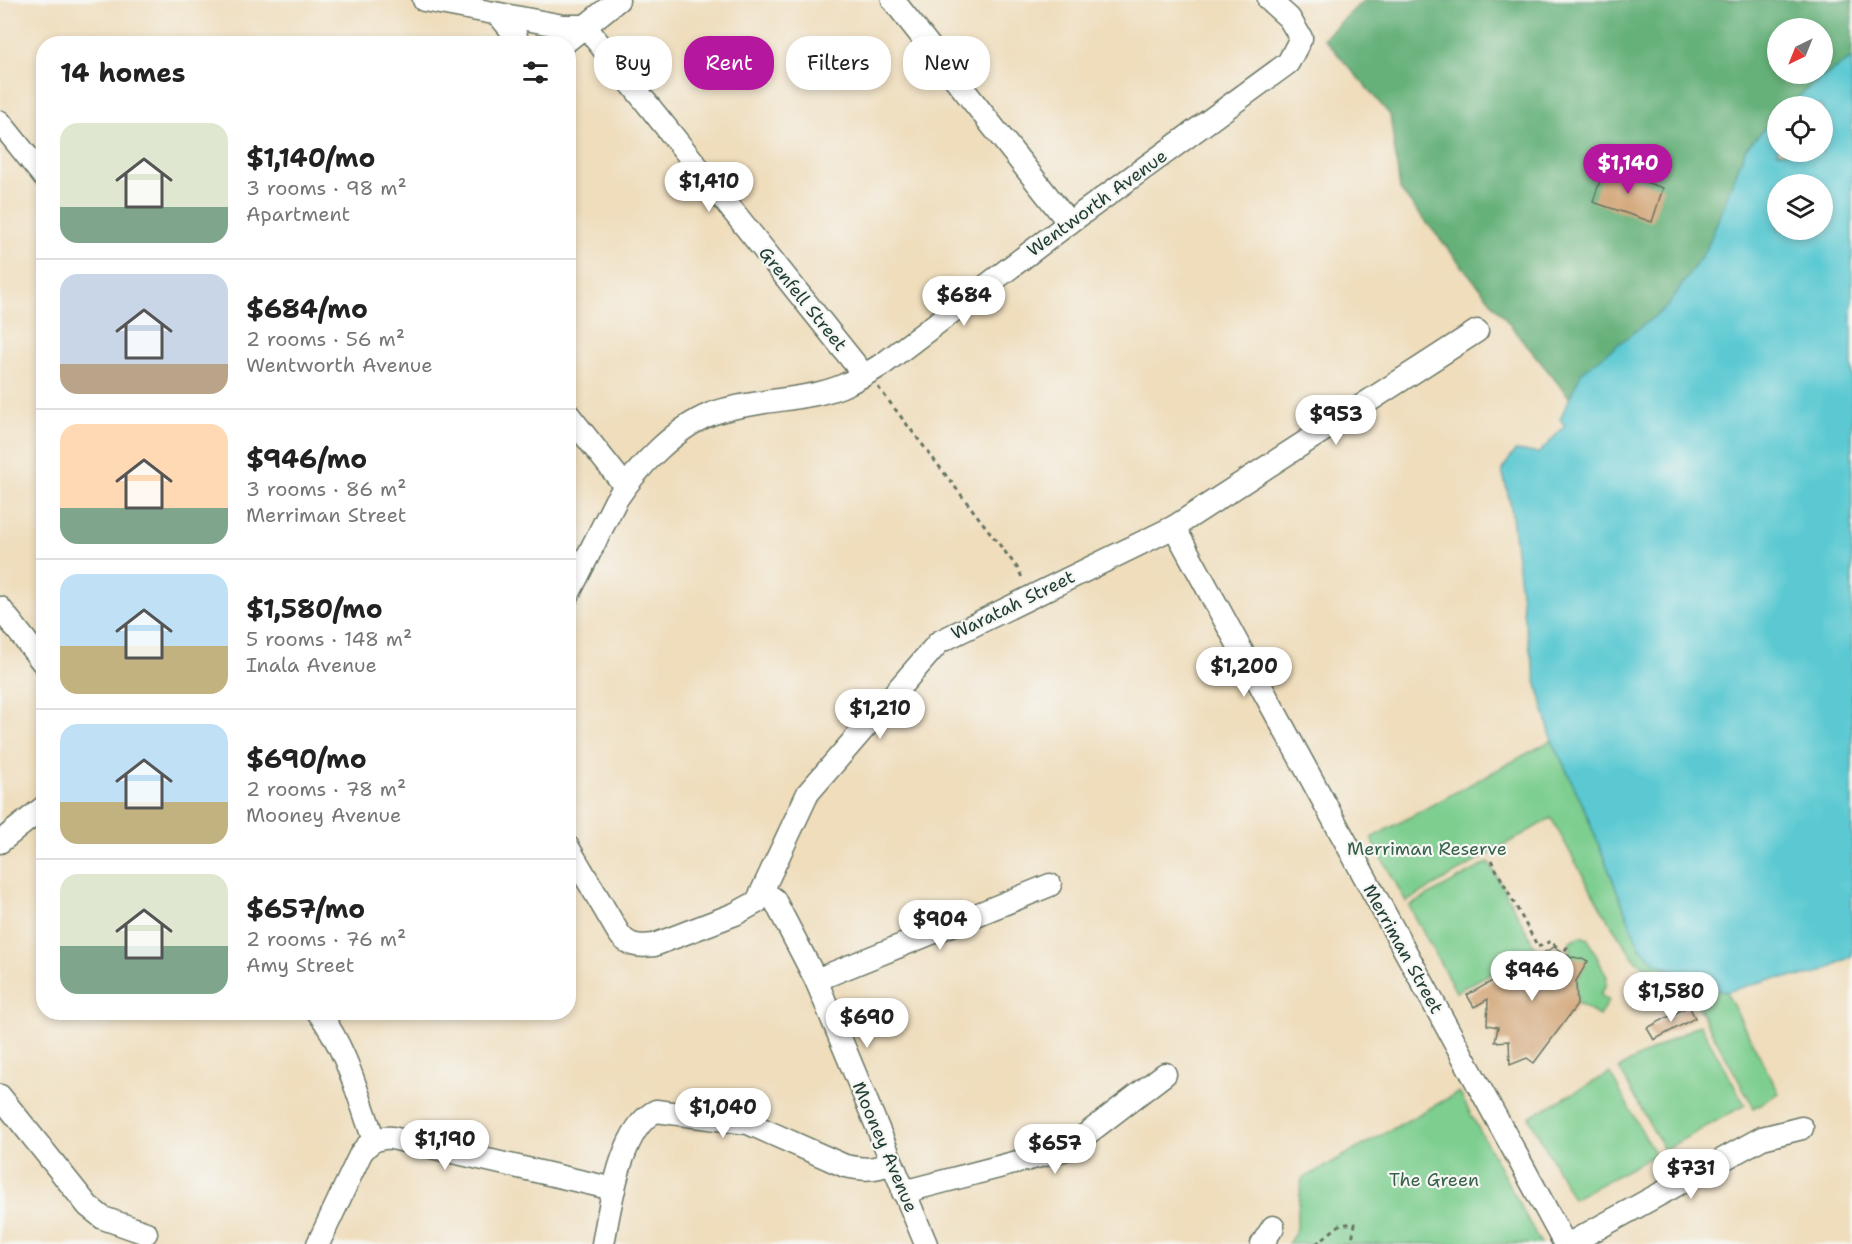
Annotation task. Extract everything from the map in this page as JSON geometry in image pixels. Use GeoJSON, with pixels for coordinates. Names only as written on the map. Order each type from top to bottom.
{"type":"FeatureCollection","features":[{"type":"Feature","properties":{"kind":"street"},"geometry":{"type":"LineString","coordinates":[[424,0],[563,26],[585,26]]}},
{"type":"Feature","properties":{"kind":"street"},"geometry":{"type":"LineString","coordinates":[[573,36],[618,0]]}},
{"type":"Feature","properties":{"kind":"street"},"geometry":{"type":"LineString","coordinates":[[893,0],[1069,223]]}},
{"type":"Feature","properties":{"kind":"street","name":"Wentworth Avenue"},"geometry":{"type":"LineString","coordinates":[[576,579],[625,486],[637,472],[693,423],[728,408],[814,394],[841,387],[883,364],[1069,223],[1288,63],[1300,38],[1290,18],[1269,0]]}},
{"type":"Feature","properties":{"kind":"street"},"geometry":{"type":"LineString","coordinates":[[498,14],[516,36]]}},
{"type":"Feature","properties":{"kind":"street","name":"Grenfell Street"},"geometry":{"type":"LineString","coordinates":[[585,26],[864,375]]}},
{"type":"Feature","properties":{"kind":"street"},"geometry":{"type":"LineString","coordinates":[[0,122],[36,167]]}},
{"type":"Feature","properties":{"kind":"street","name":"Waratah Street"},"geometry":{"type":"LineString","coordinates":[[576,861],[618,932],[629,944],[654,945],[735,914],[757,902],[808,793],[934,646],[1028,597],[1174,527],[1477,331]]}},
{"type":"Feature","properties":{"kind":"street"},"geometry":{"type":"LineString","coordinates":[[576,424],[625,486]]}},
{"type":"Feature","properties":{"kind":"street","name":"Merriman Street"},"geometry":{"type":"LineString","coordinates":[[1174,527],[1567,1244]]}},
{"type":"Feature","properties":{"kind":"street"},"geometry":{"type":"LineString","coordinates":[[0,608],[36,654]]}},
{"type":"Feature","properties":{"kind":"street"},"geometry":{"type":"LineString","coordinates":[[0,842],[36,813]]}},
{"type":"Feature","properties":{"kind":"street"},"geometry":{"type":"LineString","coordinates":[[816,980],[1050,885]]}},
{"type":"Feature","properties":{"kind":"street","name":"Mooney Avenue"},"geometry":{"type":"LineString","coordinates":[[763,891],[774,899],[816,980],[926,1244]]}},
{"type":"Feature","properties":{"kind":"street"},"geometry":{"type":"LineString","coordinates":[[324,1020],[339,1046],[374,1140]]}},
{"type":"Feature","properties":{"kind":"street"},"geometry":{"type":"LineString","coordinates":[[903,1192],[1067,1149],[1165,1074]]}},
{"type":"Feature","properties":{"kind":"street"},"geometry":{"type":"LineString","coordinates":[[0,1096],[88,1206],[103,1218],[146,1233]]}},
{"type":"Feature","properties":{"kind":"street"},"geometry":{"type":"LineString","coordinates":[[603,1244],[624,1153],[640,1125],[656,1111],[748,1123],[845,1166],[872,1170],[892,1163]]}},
{"type":"Feature","properties":{"kind":"street"},"geometry":{"type":"LineString","coordinates":[[1567,1244],[1762,1138],[1802,1128]]}},
{"type":"Feature","properties":{"kind":"street"},"geometry":{"type":"LineString","coordinates":[[318,1244],[361,1153],[374,1140],[392,1138],[614,1189]]}},
{"type":"Feature","properties":{"kind":"path"},"geometry":{"type":"LineString","coordinates":[[864,375],[876,384],[1019,570],[1028,597]]}},
{"type":"Feature","properties":{"kind":"path"},"geometry":{"type":"LineString","coordinates":[[1491,860],[1538,946],[1551,941],[1563,954]]}},
{"type":"Feature","properties":{"kind":"path"},"geometry":{"type":"LineString","coordinates":[[1552,970],[1567,947],[1566,943]]}},
{"type":"Feature","properties":{"kind":"path"},"geometry":{"type":"LineString","coordinates":[[1316,1244],[1341,1224],[1355,1224],[1351,1244]]}},
{"type":"Feature","properties":{"kind":"green space"},"geometry":{"type":"Polygon","coordinates":[[[1364,0],[1852,0],[1852,58],[1833,70],[1833,18],[1767,18],[1767,84],[1813,84],[1799,96],[1767,96],[1767,126],[1746,148],[1707,248],[1668,306],[1582,373],[1570,398],[1400,190],[1390,115],[1324,38],[1364,0]]]}},
{"type":"Feature","properties":{"kind":"green space","name":"Merriman Reserve"},"geometry":{"type":"Polygon","coordinates":[[[1552,740],[1582,803],[1640,948],[1680,974],[1726,992],[1779,1093],[1754,1108],[1697,1005],[1635,960],[1605,915],[1551,818],[1406,902],[1371,838],[1552,740]]]}},
{"type":"Feature","properties":{"kind":"green space"},"geometry":{"type":"Polygon","coordinates":[[[1489,862],[1536,949],[1456,992],[1409,906],[1489,862]]]}},
{"type":"Feature","properties":{"kind":"green space"},"geometry":{"type":"Polygon","coordinates":[[[1581,936],[1588,939],[1607,977],[1606,986],[1600,994],[1609,1001],[1599,1016],[1576,1002],[1576,981],[1582,970],[1566,956],[1570,949],[1570,941],[1581,936]]]}},
{"type":"Feature","properties":{"kind":"green space"},"geometry":{"type":"Polygon","coordinates":[[[1700,1024],[1745,1105],[1664,1150],[1619,1068],[1700,1024]]]}},
{"type":"Feature","properties":{"kind":"green space"},"geometry":{"type":"Polygon","coordinates":[[[1610,1073],[1655,1155],[1573,1199],[1529,1117],[1610,1073]]]}},
{"type":"Feature","properties":{"kind":"green space","name":"The Green"},"geometry":{"type":"Polygon","coordinates":[[[1459,1092],[1541,1244],[1288,1244],[1295,1233],[1302,1179],[1459,1092]]]}},
{"type":"Feature","properties":{"kind":"water"},"geometry":{"type":"Polygon","coordinates":[[[1852,58],[1852,956],[1815,975],[1771,979],[1726,992],[1693,981],[1657,963],[1640,948],[1582,803],[1552,740],[1536,681],[1524,619],[1511,507],[1502,470],[1515,451],[1539,453],[1565,426],[1560,419],[1581,373],[1668,306],[1707,248],[1746,148],[1767,126],[1767,162],[1833,162],[1833,96],[1799,96],[1813,84],[1833,84],[1833,70],[1852,58]]]}},
{"type":"Feature","properties":{"kind":"building"},"geometry":{"type":"Polygon","coordinates":[[[1604,168],[1663,188],[1652,222],[1593,202],[1604,168]]]}},
{"type":"Feature","properties":{"kind":"building"},"geometry":{"type":"Polygon","coordinates":[[[1554,947],[1572,958],[1588,961],[1576,981],[1577,1005],[1534,1063],[1527,1058],[1510,1065],[1509,1041],[1495,1042],[1498,1027],[1487,1025],[1488,999],[1474,1007],[1467,995],[1554,947]]]}},
{"type":"Feature","properties":{"kind":"building"},"geometry":{"type":"Polygon","coordinates":[[[1689,1006],[1695,1018],[1654,1040],[1647,1028],[1689,1006]]]}}]}
